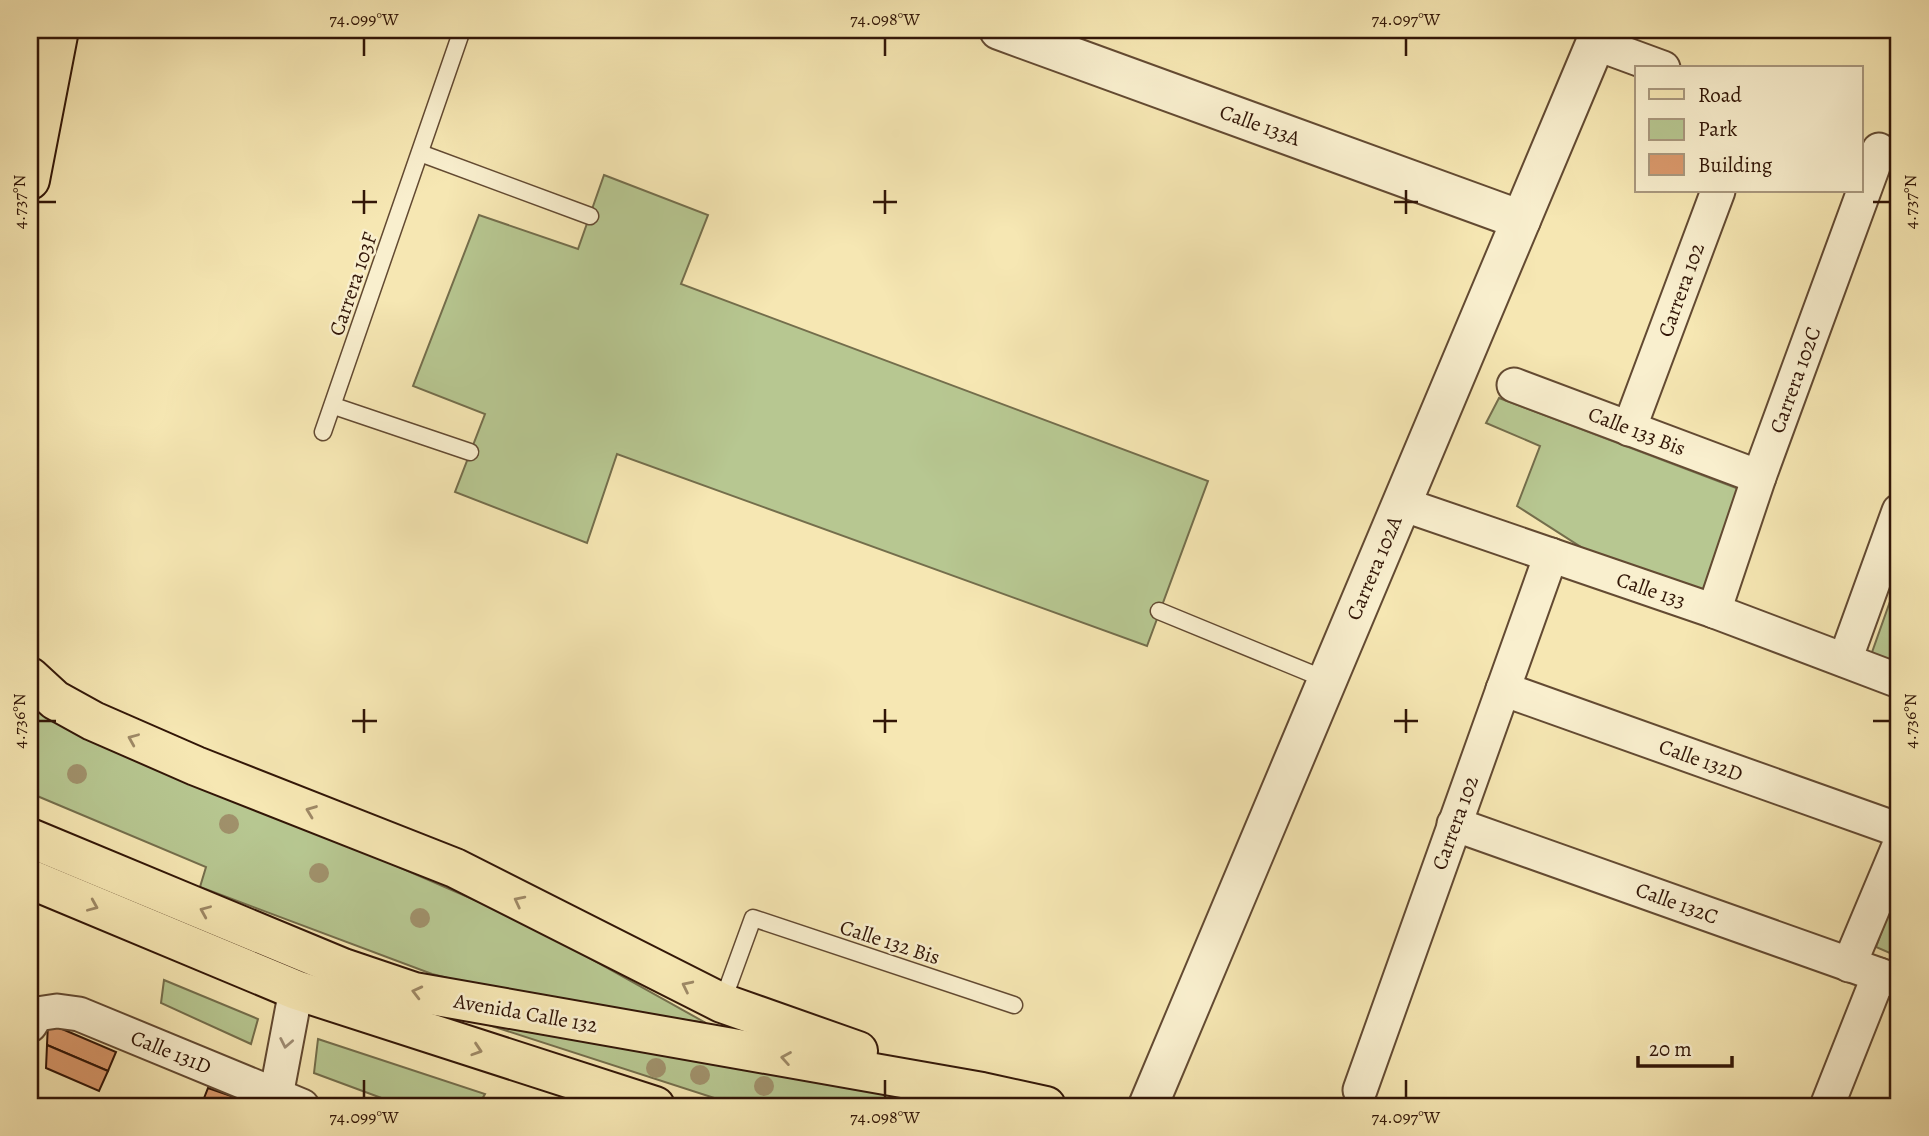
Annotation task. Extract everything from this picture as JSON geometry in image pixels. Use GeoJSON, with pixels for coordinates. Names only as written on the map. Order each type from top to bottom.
{"type":"FeatureCollection","features":[{"type":"Feature","properties":{"kind":"main road"},"geometry":{"type":"LineString","coordinates":[[30,180],[59,30]]}},
{"type":"Feature","properties":{"kind":"main road"},"geometry":{"type":"LineString","coordinates":[[30,677],[55,700],[93,721],[196,766],[455,869],[722,1003],[846,1048],[982,1092]]}},
{"type":"Feature","properties":{"kind":"main road","name":"Avenida Calle 132"},"geometry":{"type":"LineString","coordinates":[[30,838],[343,968],[414,992],[982,1092],[1046,1106]]}},
{"type":"Feature","properties":{"kind":"main road","name":"Avenida Calle 132"},"geometry":{"type":"LineString","coordinates":[[39,890],[296,990],[655,1106]]}},
{"type":"Feature","properties":{"kind":"street","name":"Calle 133A"},"geometry":{"type":"LineString","coordinates":[[999,30],[1521,220]]}},
{"type":"Feature","properties":{"kind":"street","name":"Carrera 102A"},"geometry":{"type":"LineString","coordinates":[[1148,1106],[1598,36]]}},
{"type":"Feature","properties":{"kind":"street"},"geometry":{"type":"LineString","coordinates":[[1598,36],[1659,66]]}},
{"type":"Feature","properties":{"kind":"street","name":"Carrera 102C"},"geometry":{"type":"LineString","coordinates":[[1714,611],[1759,477],[1880,150]]}},
{"type":"Feature","properties":{"kind":"street","name":"Carrera 102"},"geometry":{"type":"LineString","coordinates":[[1629,429],[1718,192]]}},
{"type":"Feature","properties":{"kind":"street","name":"Calle 133 Bis"},"geometry":{"type":"LineString","coordinates":[[1514,385],[1759,477]]}},
{"type":"Feature","properties":{"kind":"street","name":"Calle 133"},"geometry":{"type":"LineString","coordinates":[[1402,504],[1714,611],[1899,681]]}},
{"type":"Feature","properties":{"kind":"street"},"geometry":{"type":"LineString","coordinates":[[1845,660],[1899,511]]}},
{"type":"Feature","properties":{"kind":"street","name":"Carrera 102"},"geometry":{"type":"LineString","coordinates":[[1360,1090],[1551,555]]}},
{"type":"Feature","properties":{"kind":"street","name":"Calle 132D"},"geometry":{"type":"LineString","coordinates":[[1503,690],[1899,830]]}},
{"type":"Feature","properties":{"kind":"street","name":"Calle 132C"},"geometry":{"type":"LineString","coordinates":[[1454,824],[1876,974]]}},
{"type":"Feature","properties":{"kind":"street"},"geometry":{"type":"LineString","coordinates":[[1827,1106],[1876,974],[1899,846]]}},
{"type":"Feature","properties":{"kind":"street"},"geometry":{"type":"LineString","coordinates":[[289,1101],[296,990]]}},
{"type":"Feature","properties":{"kind":"street","name":"Calle 131D"},"geometry":{"type":"LineString","coordinates":[[34,1020],[57,1011],[79,1014],[289,1101]]}},
{"type":"Feature","properties":{"kind":"lane","name":"Carrera 103F"},"geometry":{"type":"LineString","coordinates":[[323,432],[462,30]]}},
{"type":"Feature","properties":{"kind":"lane"},"geometry":{"type":"LineString","coordinates":[[420,153],[590,216]]}},
{"type":"Feature","properties":{"kind":"lane"},"geometry":{"type":"LineString","coordinates":[[334,406],[470,452]]}},
{"type":"Feature","properties":{"kind":"lane"},"geometry":{"type":"LineString","coordinates":[[1159,611],[1327,680]]}},
{"type":"Feature","properties":{"kind":"lane","name":"Calle 132 Bis"},"geometry":{"type":"LineString","coordinates":[[722,1003],[753,918],[1014,1005]]}},
{"type":"Feature","properties":{"kind":"green space"},"geometry":{"type":"Polygon","coordinates":[[[604,175],[708,215],[681,284],[1208,481],[1147,646],[617,454],[587,543],[455,492],[485,414],[413,386],[479,215],[578,249],[604,175]]]}},
{"type":"Feature","properties":{"kind":"green space"},"geometry":{"type":"Polygon","coordinates":[[[1499,398],[1739,489],[1703,591],[1592,554],[1517,506],[1540,446],[1486,423],[1499,398]]]}},
{"type":"Feature","properties":{"kind":"green space"},"geometry":{"type":"Polygon","coordinates":[[[1899,576],[1899,669],[1870,658],[1899,576]]]}},
{"type":"Feature","properties":{"kind":"green space"},"geometry":{"type":"Polygon","coordinates":[[[30,704],[40,711],[523,921],[706,1023],[515,995],[432,974],[200,887],[206,867],[30,793],[30,704]]]}},
{"type":"Feature","properties":{"kind":"green space"},"geometry":{"type":"Polygon","coordinates":[[[1899,885],[1899,957],[1876,947],[1899,885]]]}},
{"type":"Feature","properties":{"kind":"green space"},"geometry":{"type":"Polygon","coordinates":[[[164,980],[258,1019],[251,1044],[161,1003],[164,980]]]}},
{"type":"Feature","properties":{"kind":"green space"},"geometry":{"type":"Polygon","coordinates":[[[461,1016],[972,1106],[739,1106],[461,1016]]]}},
{"type":"Feature","properties":{"kind":"green space"},"geometry":{"type":"Polygon","coordinates":[[[318,1039],[485,1094],[478,1106],[403,1106],[314,1073],[318,1039]]]}},
{"type":"Feature","properties":{"kind":"building"},"geometry":{"type":"Polygon","coordinates":[[[48,1023],[116,1052],[108,1071],[47,1045],[48,1023]]]}},
{"type":"Feature","properties":{"kind":"building"},"geometry":{"type":"Polygon","coordinates":[[[47,1045],[108,1071],[99,1091],[46,1068],[47,1045]]]}},
{"type":"Feature","properties":{"kind":"building"},"geometry":{"type":"Polygon","coordinates":[[[208,1088],[237,1098],[234,1106],[201,1106],[208,1088]]]}},
{"type":"Feature","properties":{"kind":"building"},"geometry":{"type":"Polygon","coordinates":[[[237,1098],[259,1106],[234,1106],[237,1098]]]}}]}
